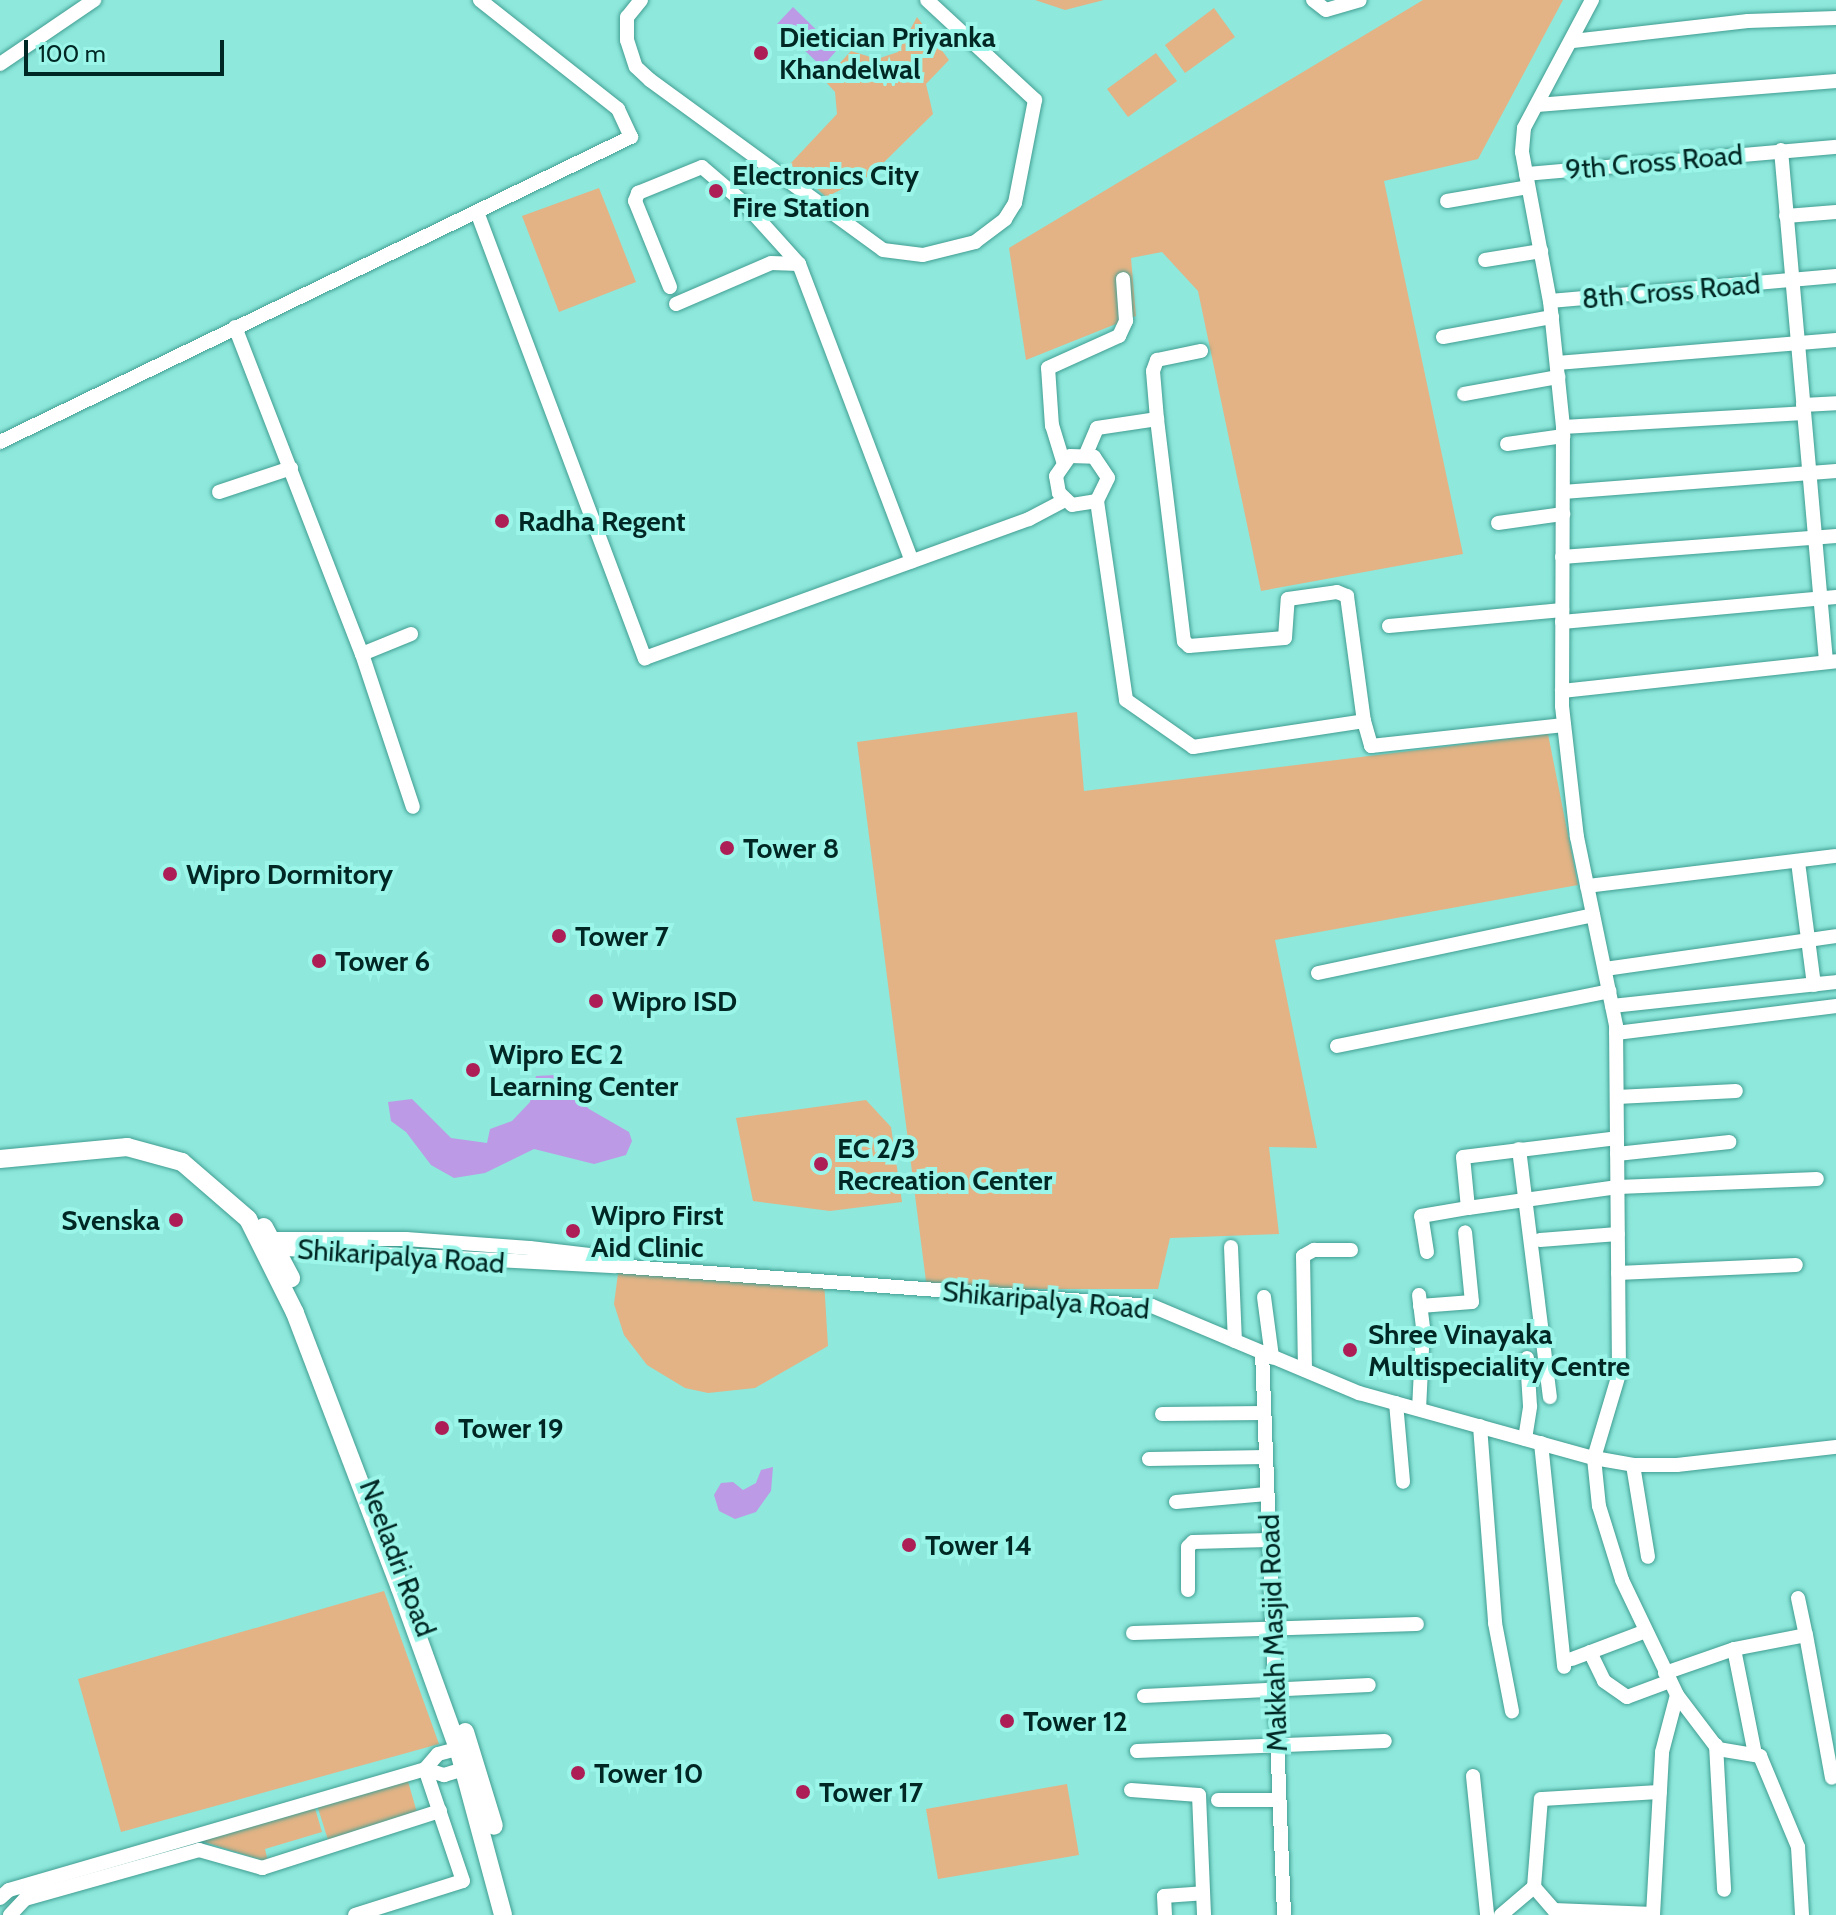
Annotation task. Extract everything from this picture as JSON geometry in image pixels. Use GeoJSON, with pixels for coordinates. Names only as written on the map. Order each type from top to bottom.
{"type":"FeatureCollection","features":[{"type":"Feature","properties":{"kind":"main road","name":"Neeladri Road"},"geometry":{"type":"LineString","coordinates":[[0,1159],[127,1147],[182,1162],[248,1219],[268,1244],[464,1747],[513,1915]]}},
{"type":"Feature","properties":{"kind":"main road","name":"Neeladri Road"},"geometry":{"type":"LineString","coordinates":[[471,1767],[503,1915]]}},
{"type":"Feature","properties":{"kind":"street"},"geometry":{"type":"LineString","coordinates":[[0,64],[94,0]]}},
{"type":"Feature","properties":{"kind":"street"},"geometry":{"type":"LineString","coordinates":[[0,442],[631,137],[618,109],[480,0]]}},
{"type":"Feature","properties":{"kind":"street"},"geometry":{"type":"LineString","coordinates":[[641,0],[627,17],[627,40],[636,67],[650,80],[883,250],[923,255],[983,238],[1010,211],[1035,100],[927,0]]}},
{"type":"Feature","properties":{"kind":"street"},"geometry":{"type":"LineString","coordinates":[[1313,0],[1326,10],[1360,0]]}},
{"type":"Feature","properties":{"kind":"street"},"geometry":{"type":"LineString","coordinates":[[1592,0],[1573,41],[1524,128],[1527,180],[1551,309],[1563,432],[1564,725],[1587,886],[1616,1033],[1619,1374],[1594,1458],[1608,1542],[1671,1683],[1716,1745],[1724,1890]]}},
{"type":"Feature","properties":{"kind":"street"},"geometry":{"type":"LineString","coordinates":[[1573,41],[1748,21],[1836,18]]}},
{"type":"Feature","properties":{"kind":"street"},"geometry":{"type":"LineString","coordinates":[[1537,105],[1836,81]]}},
{"type":"Feature","properties":{"kind":"street","name":"9th Cross Road"},"geometry":{"type":"LineString","coordinates":[[1447,201],[1527,180],[1781,150],[1836,147]]}},
{"type":"Feature","properties":{"kind":"street"},"geometry":{"type":"LineString","coordinates":[[1562,691],[1831,661],[1820,597],[1781,150]]}},
{"type":"Feature","properties":{"kind":"street"},"geometry":{"type":"LineString","coordinates":[[670,287],[635,201],[638,193],[702,167],[744,203],[799,264],[912,561]]}},
{"type":"Feature","properties":{"kind":"street"},"geometry":{"type":"LineString","coordinates":[[477,212],[645,658],[1029,519],[1065,500]]}},
{"type":"Feature","properties":{"kind":"street"},"geometry":{"type":"LineString","coordinates":[[1786,216],[1836,212]]}},
{"type":"Feature","properties":{"kind":"street"},"geometry":{"type":"LineString","coordinates":[[1485,260],[1541,251]]}},
{"type":"Feature","properties":{"kind":"street"},"geometry":{"type":"LineString","coordinates":[[676,304],[771,263],[799,264]]}},
{"type":"Feature","properties":{"kind":"street","name":"8th Cross Road"},"geometry":{"type":"LineString","coordinates":[[1443,337],[1551,309],[1836,276]]}},
{"type":"Feature","properties":{"kind":"street"},"geometry":{"type":"LineString","coordinates":[[1097,501],[1081,506],[1065,500],[1056,485],[1063,461],[1052,426],[1048,368],[1119,336],[1126,321],[1123,279]]}},
{"type":"Feature","properties":{"kind":"street"},"geometry":{"type":"LineString","coordinates":[[235,327],[362,654],[413,807]]}},
{"type":"Feature","properties":{"kind":"street"},"geometry":{"type":"LineString","coordinates":[[1464,394],[1557,370],[1836,340]]}},
{"type":"Feature","properties":{"kind":"street"},"geometry":{"type":"LineString","coordinates":[[1201,351],[1157,360],[1153,371],[1184,641],[1195,649],[1285,638],[1288,599],[1342,593],[1349,601],[1370,746],[1564,725]]}},
{"type":"Feature","properties":{"kind":"street"},"geometry":{"type":"LineString","coordinates":[[1507,444],[1563,432],[1804,409],[1836,403]]}},
{"type":"Feature","properties":{"kind":"street"},"geometry":{"type":"LineString","coordinates":[[1086,454],[1097,428],[1157,419]]}},
{"type":"Feature","properties":{"kind":"street"},"geometry":{"type":"LineString","coordinates":[[1063,461],[1086,454],[1101,462],[1108,478],[1097,501],[1126,700],[1193,747],[1364,721]]}},
{"type":"Feature","properties":{"kind":"street"},"geometry":{"type":"LineString","coordinates":[[219,492],[291,468]]}},
{"type":"Feature","properties":{"kind":"street"},"geometry":{"type":"LineString","coordinates":[[1563,492],[1836,471]]}},
{"type":"Feature","properties":{"kind":"street"},"geometry":{"type":"LineString","coordinates":[[1498,523],[1563,514]]}},
{"type":"Feature","properties":{"kind":"street"},"geometry":{"type":"LineString","coordinates":[[1562,557],[1836,536]]}},
{"type":"Feature","properties":{"kind":"street"},"geometry":{"type":"LineString","coordinates":[[1389,626],[1836,597]]}},
{"type":"Feature","properties":{"kind":"street"},"geometry":{"type":"LineString","coordinates":[[362,654],[411,634]]}},
{"type":"Feature","properties":{"kind":"street"},"geometry":{"type":"LineString","coordinates":[[1587,886],[1835,856]]}},
{"type":"Feature","properties":{"kind":"street"},"geometry":{"type":"LineString","coordinates":[[1798,862],[1814,985]]}},
{"type":"Feature","properties":{"kind":"street"},"geometry":{"type":"LineString","coordinates":[[1318,973],[1593,915]]}},
{"type":"Feature","properties":{"kind":"street"},"geometry":{"type":"LineString","coordinates":[[1605,969],[1836,936]]}},
{"type":"Feature","properties":{"kind":"street"},"geometry":{"type":"LineString","coordinates":[[1337,1046],[1611,999],[1836,982]]}},
{"type":"Feature","properties":{"kind":"street"},"geometry":{"type":"LineString","coordinates":[[1616,1033],[1836,1006]]}},
{"type":"Feature","properties":{"kind":"street"},"geometry":{"type":"LineString","coordinates":[[1617,1097],[1736,1091]]}},
{"type":"Feature","properties":{"kind":"street"},"geometry":{"type":"LineString","coordinates":[[1468,1208],[1463,1157],[1617,1138]]}},
{"type":"Feature","properties":{"kind":"street"},"geometry":{"type":"LineString","coordinates":[[1617,1154],[1729,1142]]}},
{"type":"Feature","properties":{"kind":"street"},"geometry":{"type":"LineString","coordinates":[[1519,1149],[1550,1397]]}},
{"type":"Feature","properties":{"kind":"street"},"geometry":{"type":"LineString","coordinates":[[1427,1252],[1421,1216],[1525,1198],[1618,1187],[1817,1179]]}},
{"type":"Feature","properties":{"kind":"street"},"geometry":{"type":"LineString","coordinates":[[1419,1409],[1420,1300],[1472,1302],[1465,1232]]}},
{"type":"Feature","properties":{"kind":"street"},"geometry":{"type":"LineString","coordinates":[[1540,1240],[1618,1234]]}},
{"type":"Feature","properties":{"kind":"street","name":"Shikaripalya Road"},"geometry":{"type":"LineString","coordinates":[[268,1244],[616,1266],[1152,1306],[1305,1370],[1396,1403],[1594,1458],[1633,1465],[1836,1447]]}},
{"type":"Feature","properties":{"kind":"street"},"geometry":{"type":"LineString","coordinates":[[1231,1247],[1235,1341]]}},
{"type":"Feature","properties":{"kind":"street"},"geometry":{"type":"LineString","coordinates":[[1305,1370],[1303,1256],[1314,1250],[1351,1250]]}},
{"type":"Feature","properties":{"kind":"street"},"geometry":{"type":"LineString","coordinates":[[1618,1273],[1796,1265]]}},
{"type":"Feature","properties":{"kind":"street","name":"Makkah Masjid Road"},"geometry":{"type":"LineString","coordinates":[[1264,1297],[1267,1354],[1264,1413],[1284,1915]]}},
{"type":"Feature","properties":{"kind":"street"},"geometry":{"type":"LineString","coordinates":[[1525,1439],[1530,1406],[1527,1358]]}},
{"type":"Feature","properties":{"kind":"street"},"geometry":{"type":"LineString","coordinates":[[1396,1403],[1403,1482]]}},
{"type":"Feature","properties":{"kind":"street"},"geometry":{"type":"LineString","coordinates":[[1162,1414],[1264,1413]]}},
{"type":"Feature","properties":{"kind":"street"},"geometry":{"type":"LineString","coordinates":[[1480,1426],[1495,1623],[1512,1711]]}},
{"type":"Feature","properties":{"kind":"street"},"geometry":{"type":"LineString","coordinates":[[1541,1443],[1568,1663],[1646,1631]]}},
{"type":"Feature","properties":{"kind":"street"},"geometry":{"type":"LineString","coordinates":[[1149,1459],[1266,1457]]}},
{"type":"Feature","properties":{"kind":"street"},"geometry":{"type":"LineString","coordinates":[[1633,1465],[1648,1557]]}},
{"type":"Feature","properties":{"kind":"street"},"geometry":{"type":"LineString","coordinates":[[1176,1502],[1267,1494]]}},
{"type":"Feature","properties":{"kind":"street"},"geometry":{"type":"LineString","coordinates":[[1188,1590],[1188,1547],[1193,1542],[1269,1540]]}},
{"type":"Feature","properties":{"kind":"street"},"geometry":{"type":"LineString","coordinates":[[1798,1598],[1832,1778]]}},
{"type":"Feature","properties":{"kind":"street"},"geometry":{"type":"LineString","coordinates":[[1133,1633],[1417,1624]]}},
{"type":"Feature","properties":{"kind":"street"},"geometry":{"type":"LineString","coordinates":[[1590,1652],[1604,1681],[1627,1697],[1671,1683],[1734,1649],[1806,1635]]}},
{"type":"Feature","properties":{"kind":"street"},"geometry":{"type":"LineString","coordinates":[[1734,1649],[1755,1754],[1782,1801],[1798,1847],[1802,1915]]}},
{"type":"Feature","properties":{"kind":"street"},"geometry":{"type":"LineString","coordinates":[[1534,1887],[1554,1910],[1653,1915],[1662,1752],[1671,1683]]}},
{"type":"Feature","properties":{"kind":"street"},"geometry":{"type":"LineString","coordinates":[[1144,1696],[1275,1692],[1369,1685]]}},
{"type":"Feature","properties":{"kind":"street"},"geometry":{"type":"LineString","coordinates":[[1137,1751],[1385,1741]]}},
{"type":"Feature","properties":{"kind":"street"},"geometry":{"type":"LineString","coordinates":[[1716,1745],[1755,1754]]}},
{"type":"Feature","properties":{"kind":"street"},"geometry":{"type":"LineString","coordinates":[[1,1897],[425,1769],[438,1754],[464,1747]]}},
{"type":"Feature","properties":{"kind":"street"},"geometry":{"type":"LineString","coordinates":[[425,1769],[444,1775],[471,1767]]}},
{"type":"Feature","properties":{"kind":"street"},"geometry":{"type":"LineString","coordinates":[[355,1915],[463,1881],[425,1769]]}},
{"type":"Feature","properties":{"kind":"street"},"geometry":{"type":"LineString","coordinates":[[1473,1776],[1487,1915]]}},
{"type":"Feature","properties":{"kind":"street"},"geometry":{"type":"LineString","coordinates":[[1131,1790],[1199,1795],[1204,1915]]}},
{"type":"Feature","properties":{"kind":"street"},"geometry":{"type":"LineString","coordinates":[[1501,1915],[1534,1887],[1541,1799],[1660,1792]]}},
{"type":"Feature","properties":{"kind":"street"},"geometry":{"type":"LineString","coordinates":[[1218,1800],[1279,1800]]}},
{"type":"Feature","properties":{"kind":"street"},"geometry":{"type":"LineString","coordinates":[[10,1915],[25,1899],[199,1850],[262,1868],[440,1811]]}},
{"type":"Feature","properties":{"kind":"street"},"geometry":{"type":"LineString","coordinates":[[1165,1915],[1164,1896],[1203,1893]]}},
{"type":"Feature","properties":{"kind":"shaded area"},"geometry":{"type":"Polygon","coordinates":[[[1035,0],[1104,0],[1065,10],[1035,0]]]}},
{"type":"Feature","properties":{"kind":"shaded area"},"geometry":{"type":"Polygon","coordinates":[[[1423,0],[1563,0],[1478,159],[1384,181],[1463,554],[1261,591],[1198,291],[1162,252],[1131,258],[1136,316],[1026,360],[1009,248],[1423,0]]]}},
{"type":"Feature","properties":{"kind":"shaded area"},"geometry":{"type":"Polygon","coordinates":[[[793,7],[837,50],[822,67],[777,24],[793,7]]]}},
{"type":"Feature","properties":{"kind":"shaded area"},"geometry":{"type":"Polygon","coordinates":[[[1214,8],[1235,37],[1185,73],[1165,45],[1214,8]]]}},
{"type":"Feature","properties":{"kind":"shaded area"},"geometry":{"type":"Polygon","coordinates":[[[917,17],[949,60],[926,84],[933,114],[871,175],[826,197],[790,164],[837,114],[835,92],[824,80],[851,51],[877,59],[898,52],[917,17]]]}},
{"type":"Feature","properties":{"kind":"shaded area"},"geometry":{"type":"Polygon","coordinates":[[[1156,53],[1177,81],[1128,117],[1107,89],[1156,53]]]}},
{"type":"Feature","properties":{"kind":"shaded area"},"geometry":{"type":"Polygon","coordinates":[[[599,188],[636,282],[559,312],[522,216],[599,188]]]}},
{"type":"Feature","properties":{"kind":"shaded area"},"geometry":{"type":"Polygon","coordinates":[[[1077,712],[1084,791],[1548,734],[1578,885],[1275,940],[1317,1148],[1269,1147],[1279,1234],[1170,1238],[1158,1289],[927,1289],[857,742],[1077,712]]]}},
{"type":"Feature","properties":{"kind":"shaded area"},"geometry":{"type":"Polygon","coordinates":[[[556,1075],[589,1109],[629,1132],[632,1141],[626,1155],[594,1164],[534,1149],[485,1173],[454,1178],[431,1165],[406,1132],[391,1121],[388,1102],[412,1099],[451,1138],[487,1143],[490,1129],[512,1121],[530,1102],[536,1076],[556,1075]]]}},
{"type":"Feature","properties":{"kind":"shaded area","name":"EC 2/3 Recreation Center"},"geometry":{"type":"Polygon","coordinates":[[[866,1100],[891,1127],[902,1202],[830,1211],[753,1201],[736,1118],[866,1100]]]}},
{"type":"Feature","properties":{"kind":"shaded area"},"geometry":{"type":"Polygon","coordinates":[[[619,1266],[824,1281],[828,1346],[755,1388],[708,1393],[685,1388],[647,1365],[624,1335],[614,1304],[619,1266]]]}},
{"type":"Feature","properties":{"kind":"shaded area"},"geometry":{"type":"Polygon","coordinates":[[[773,1467],[771,1491],[756,1512],[735,1519],[719,1511],[714,1495],[721,1483],[733,1482],[743,1490],[756,1483],[761,1470],[773,1467]]]}},
{"type":"Feature","properties":{"kind":"shaded area"},"geometry":{"type":"Polygon","coordinates":[[[384,1591],[439,1744],[121,1832],[78,1679],[384,1591]]]}},
{"type":"Feature","properties":{"kind":"shaded area"},"geometry":{"type":"Polygon","coordinates":[[[407,1778],[418,1816],[329,1843],[317,1805],[407,1778]]]}},
{"type":"Feature","properties":{"kind":"shaded area"},"geometry":{"type":"Polygon","coordinates":[[[1067,1784],[1079,1855],[938,1879],[926,1809],[1067,1784]]]}},
{"type":"Feature","properties":{"kind":"shaded area"},"geometry":{"type":"Polygon","coordinates":[[[314,1805],[322,1832],[265,1849],[268,1862],[198,1840],[314,1805]]]}},
{"type":"Feature","properties":{"kind":"place","name":"Dietician Priyanka Khandelwal"},"geometry":{"type":"Point","coordinates":[761,53]}},
{"type":"Feature","properties":{"kind":"place","name":"Electronics City Fire Station"},"geometry":{"type":"Point","coordinates":[716,191]}},
{"type":"Feature","properties":{"kind":"place","name":"Radha Regent"},"geometry":{"type":"Point","coordinates":[502,521]}},
{"type":"Feature","properties":{"kind":"place","name":"Tower 8"},"geometry":{"type":"Point","coordinates":[727,848]}},
{"type":"Feature","properties":{"kind":"place","name":"Wipro Dormitory"},"geometry":{"type":"Point","coordinates":[170,874]}},
{"type":"Feature","properties":{"kind":"place","name":"Tower 7"},"geometry":{"type":"Point","coordinates":[559,936]}},
{"type":"Feature","properties":{"kind":"place","name":"Tower 6"},"geometry":{"type":"Point","coordinates":[319,961]}},
{"type":"Feature","properties":{"kind":"place","name":"Wipro ISD"},"geometry":{"type":"Point","coordinates":[596,1001]}},
{"type":"Feature","properties":{"kind":"place","name":"Wipro EC 2 Learning Center"},"geometry":{"type":"Point","coordinates":[473,1070]}},
{"type":"Feature","properties":{"kind":"place","name":"EC 2/3 Recreation Center"},"geometry":{"type":"Point","coordinates":[821,1164]}},
{"type":"Feature","properties":{"kind":"place","name":"Svenska"},"geometry":{"type":"Point","coordinates":[176,1220]}},
{"type":"Feature","properties":{"kind":"place","name":"Wipro First Aid Clinic"},"geometry":{"type":"Point","coordinates":[573,1231]}},
{"type":"Feature","properties":{"kind":"place","name":"Shree Vinayaka Multispeciality Centre"},"geometry":{"type":"Point","coordinates":[1350,1350]}},
{"type":"Feature","properties":{"kind":"place","name":"Tower 19"},"geometry":{"type":"Point","coordinates":[442,1428]}},
{"type":"Feature","properties":{"kind":"place","name":"Tower 14"},"geometry":{"type":"Point","coordinates":[909,1545]}},
{"type":"Feature","properties":{"kind":"place","name":"Tower 12"},"geometry":{"type":"Point","coordinates":[1007,1721]}},
{"type":"Feature","properties":{"kind":"place","name":"Tower 10"},"geometry":{"type":"Point","coordinates":[578,1773]}},
{"type":"Feature","properties":{"kind":"place","name":"Tower 17"},"geometry":{"type":"Point","coordinates":[803,1792]}}]}
